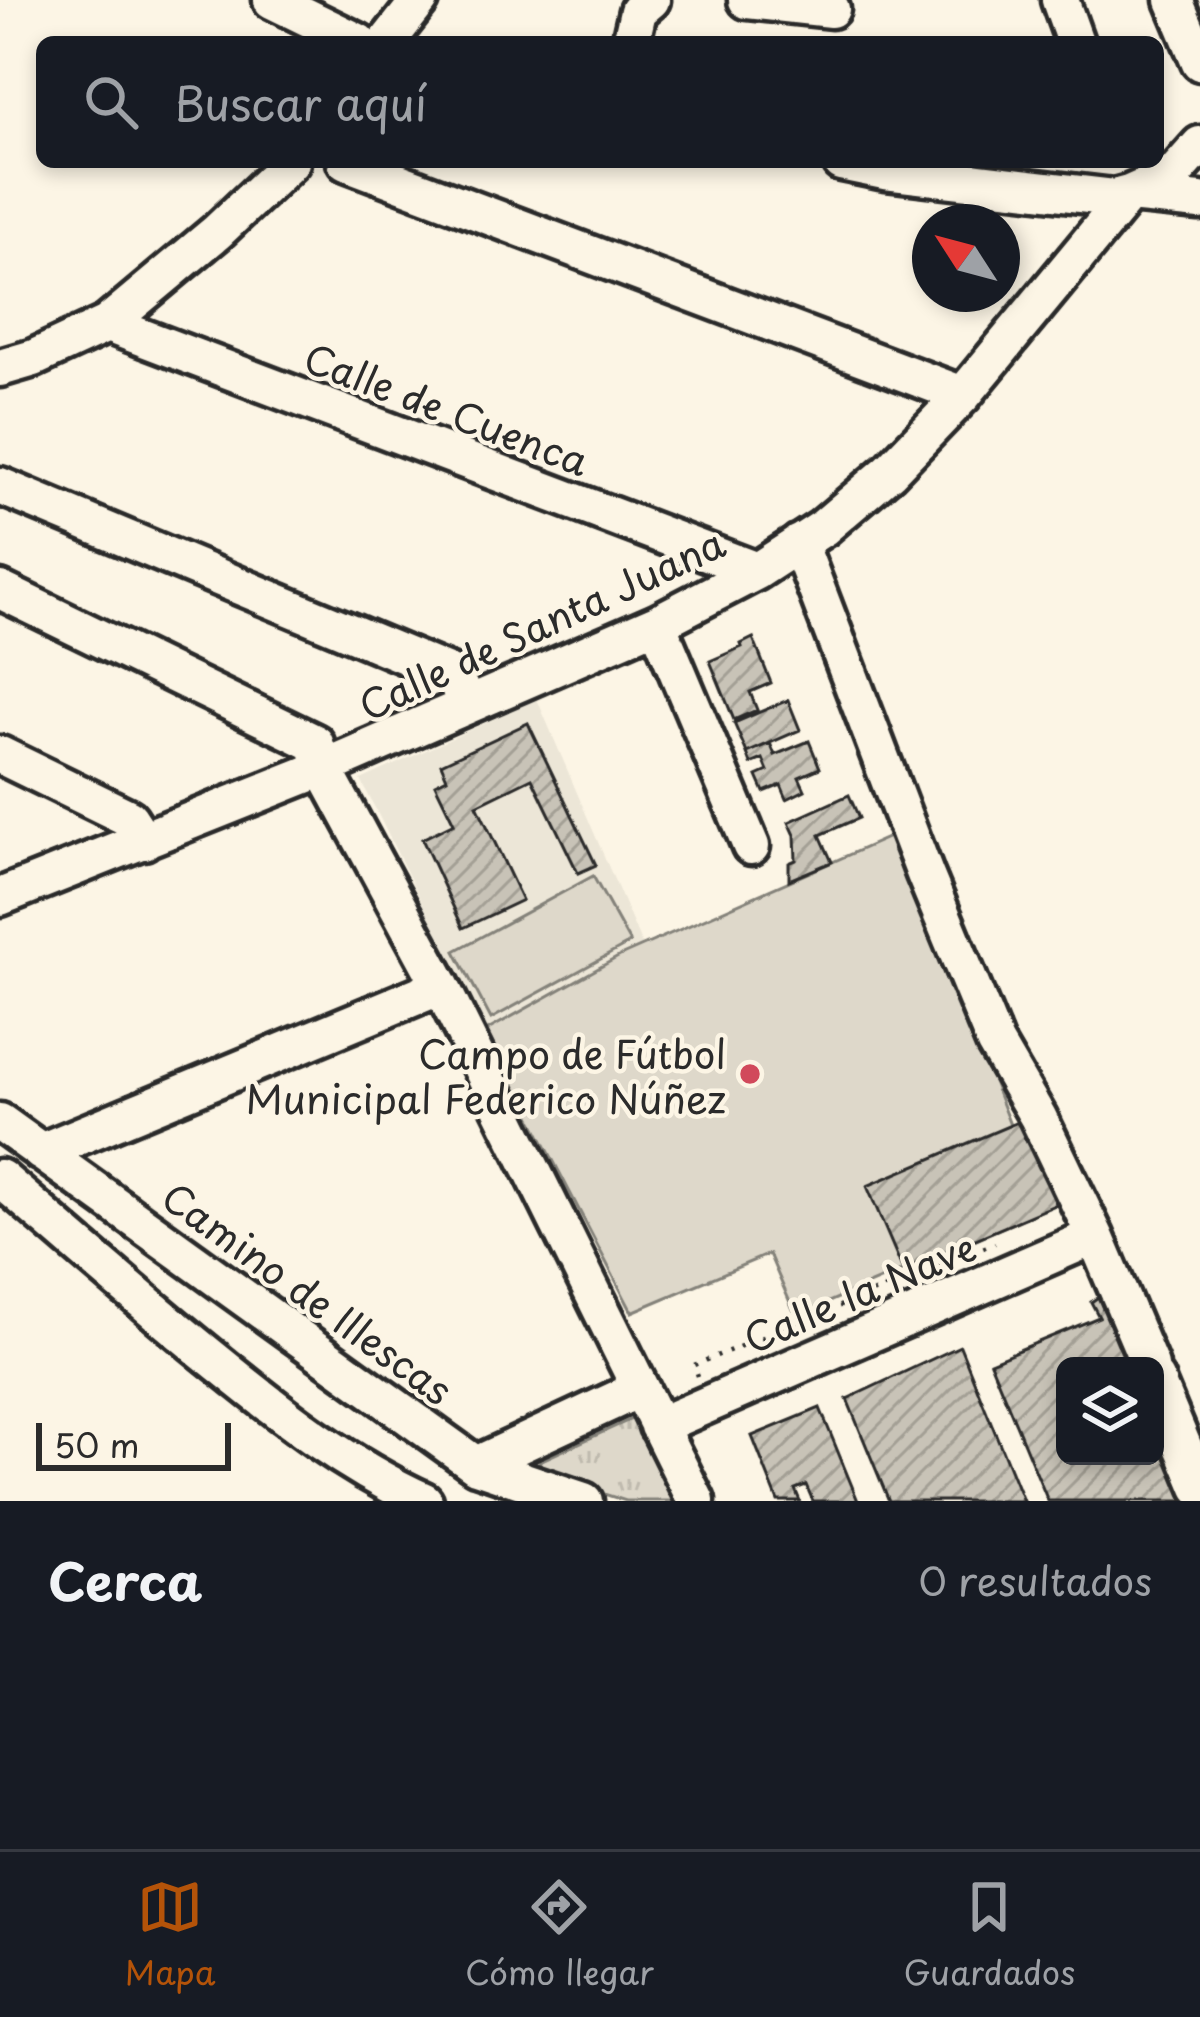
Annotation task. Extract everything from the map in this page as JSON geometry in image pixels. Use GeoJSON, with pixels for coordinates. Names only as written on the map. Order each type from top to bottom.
{"type":"FeatureCollection","features":[{"type":"Feature","properties":{"kind":"street"},"geometry":{"type":"LineString","coordinates":[[272,0],[346,36]]}},
{"type":"Feature","properties":{"kind":"street"},"geometry":{"type":"LineString","coordinates":[[392,36],[420,0]]}},
{"type":"Feature","properties":{"kind":"street"},"geometry":{"type":"LineString","coordinates":[[632,36],[638,10],[651,0]]}},
{"type":"Feature","properties":{"kind":"street"},"geometry":{"type":"LineString","coordinates":[[747,0],[831,9]]}},
{"type":"Feature","properties":{"kind":"street"},"geometry":{"type":"LineString","coordinates":[[1060,0],[1073,36]]}},
{"type":"Feature","properties":{"kind":"street"},"geometry":{"type":"LineString","coordinates":[[1174,0],[1200,62]]}},
{"type":"Feature","properties":{"kind":"street"},"geometry":{"type":"LineString","coordinates":[[1123,178],[1174,174],[1200,146]]}},
{"type":"Feature","properties":{"kind":"street"},"geometry":{"type":"LineString","coordinates":[[0,368],[34,358],[107,324],[285,168]]}},
{"type":"Feature","properties":{"kind":"street"},"geometry":{"type":"LineString","coordinates":[[362,168],[963,395]]}},
{"type":"Feature","properties":{"kind":"street"},"geometry":{"type":"LineString","coordinates":[[871,168],[1114,198],[1123,178]]}},
{"type":"Feature","properties":{"kind":"street"},"geometry":{"type":"LineString","coordinates":[[1123,178],[1199,201]]}},
{"type":"Feature","properties":{"kind":"street","name":"Calle de Santa Juana"},"geometry":{"type":"LineString","coordinates":[[0,897],[323,768],[657,623],[757,571],[823,528],[890,471],[963,395],[1123,178]]}},
{"type":"Feature","properties":{"kind":"street","name":"Calle de Cuenca"},"geometry":{"type":"LineString","coordinates":[[107,324],[757,571]]}},
{"type":"Feature","properties":{"kind":"street"},"geometry":{"type":"LineString","coordinates":[[0,486],[455,676],[466,705]]}},
{"type":"Feature","properties":{"kind":"street"},"geometry":{"type":"LineString","coordinates":[[799,543],[995,1043],[1038,1117],[1146,1357]]}},
{"type":"Feature","properties":{"kind":"street"},"geometry":{"type":"LineString","coordinates":[[0,590],[315,742],[323,768],[441,986],[696,1501]]}},
{"type":"Feature","properties":{"kind":"street"},"geometry":{"type":"LineString","coordinates":[[657,623],[751,846]]}},
{"type":"Feature","properties":{"kind":"street"},"geometry":{"type":"LineString","coordinates":[[0,755],[129,818],[144,842]]}},
{"type":"Feature","properties":{"kind":"street"},"geometry":{"type":"LineString","coordinates":[[40,1152],[441,986]]}},
{"type":"Feature","properties":{"kind":"street","name":"Camino de Illescas"},"geometry":{"type":"LineString","coordinates":[[0,1122],[476,1465],[584,1501]]}},
{"type":"Feature","properties":{"kind":"street"},"geometry":{"type":"LineString","coordinates":[[0,1178],[300,1430],[344,1460],[424,1501]]}},
{"type":"Feature","properties":{"kind":"street","name":"Calle la Nave"},"geometry":{"type":"LineString","coordinates":[[658,1426],[1095,1236]]}},
{"type":"Feature","properties":{"kind":"street"},"geometry":{"type":"LineString","coordinates":[[476,1465],[639,1389]]}},
{"type":"Feature","properties":{"kind":"street"},"geometry":{"type":"LineString","coordinates":[[1164,1401],[1200,1487]]}},
{"type":"Feature","properties":{"kind":"shaded area"},"geometry":{"type":"Polygon","coordinates":[[[537,699],[642,945],[486,1031],[361,780],[537,699]]]}},
{"type":"Feature","properties":{"kind":"green space","name":"Campo de Fútbol Municipal Federico Núñez"},"geometry":{"type":"Polygon","coordinates":[[[896,834],[1010,1125],[1062,1202],[796,1316],[769,1254],[632,1312],[486,1031],[620,956],[896,834]]]}},
{"type":"Feature","properties":{"kind":"green space"},"geometry":{"type":"Polygon","coordinates":[[[593,876],[630,943],[491,1019],[455,951],[593,876]]]}},
{"type":"Feature","properties":{"kind":"green space"},"geometry":{"type":"Polygon","coordinates":[[[634,1418],[676,1501],[626,1501],[537,1473],[540,1461],[634,1418]]]}},
{"type":"Feature","properties":{"kind":"building"},"geometry":{"type":"Polygon","coordinates":[[[753,638],[771,683],[750,692],[757,710],[734,720],[710,661],[753,638]]]}},
{"type":"Feature","properties":{"kind":"building"},"geometry":{"type":"Polygon","coordinates":[[[788,700],[800,730],[747,753],[734,723],[788,700]]]}},
{"type":"Feature","properties":{"kind":"building"},"geometry":{"type":"Polygon","coordinates":[[[528,723],[596,865],[578,873],[532,778],[477,805],[522,900],[463,928],[422,839],[454,823],[435,784],[447,778],[441,764],[528,723]]]}},
{"type":"Feature","properties":{"kind":"building"},"geometry":{"type":"Polygon","coordinates":[[[809,741],[820,768],[799,777],[805,790],[787,799],[781,785],[764,792],[757,776],[768,771],[763,759],[751,764],[747,753],[770,743],[775,755],[809,741]]]}},
{"type":"Feature","properties":{"kind":"building"},"geometry":{"type":"Polygon","coordinates":[[[849,795],[859,818],[820,835],[832,862],[789,880],[789,863],[796,860],[789,822],[849,795]]]}},
{"type":"Feature","properties":{"kind":"building"},"geometry":{"type":"Polygon","coordinates":[[[1027,1118],[1062,1202],[903,1270],[867,1186],[1027,1118]]]}},
{"type":"Feature","properties":{"kind":"building"},"geometry":{"type":"Polygon","coordinates":[[[1107,1291],[1133,1357],[1056,1357],[1056,1465],[1164,1465],[1164,1437],[1189,1501],[1048,1501],[990,1362],[1099,1317],[1091,1302],[1107,1291]]]}},
{"type":"Feature","properties":{"kind":"building"},"geometry":{"type":"Polygon","coordinates":[[[960,1346],[1023,1501],[889,1501],[847,1399],[960,1346]]]}},
{"type":"Feature","properties":{"kind":"building"},"geometry":{"type":"Polygon","coordinates":[[[820,1408],[858,1501],[813,1501],[806,1485],[795,1489],[800,1501],[778,1501],[752,1436],[820,1408]]]}},
{"type":"Feature","properties":{"kind":"place","name":"Campo de Fútbol Municipal Federico Núñez"},"geometry":{"type":"Point","coordinates":[750,1074]}}]}
